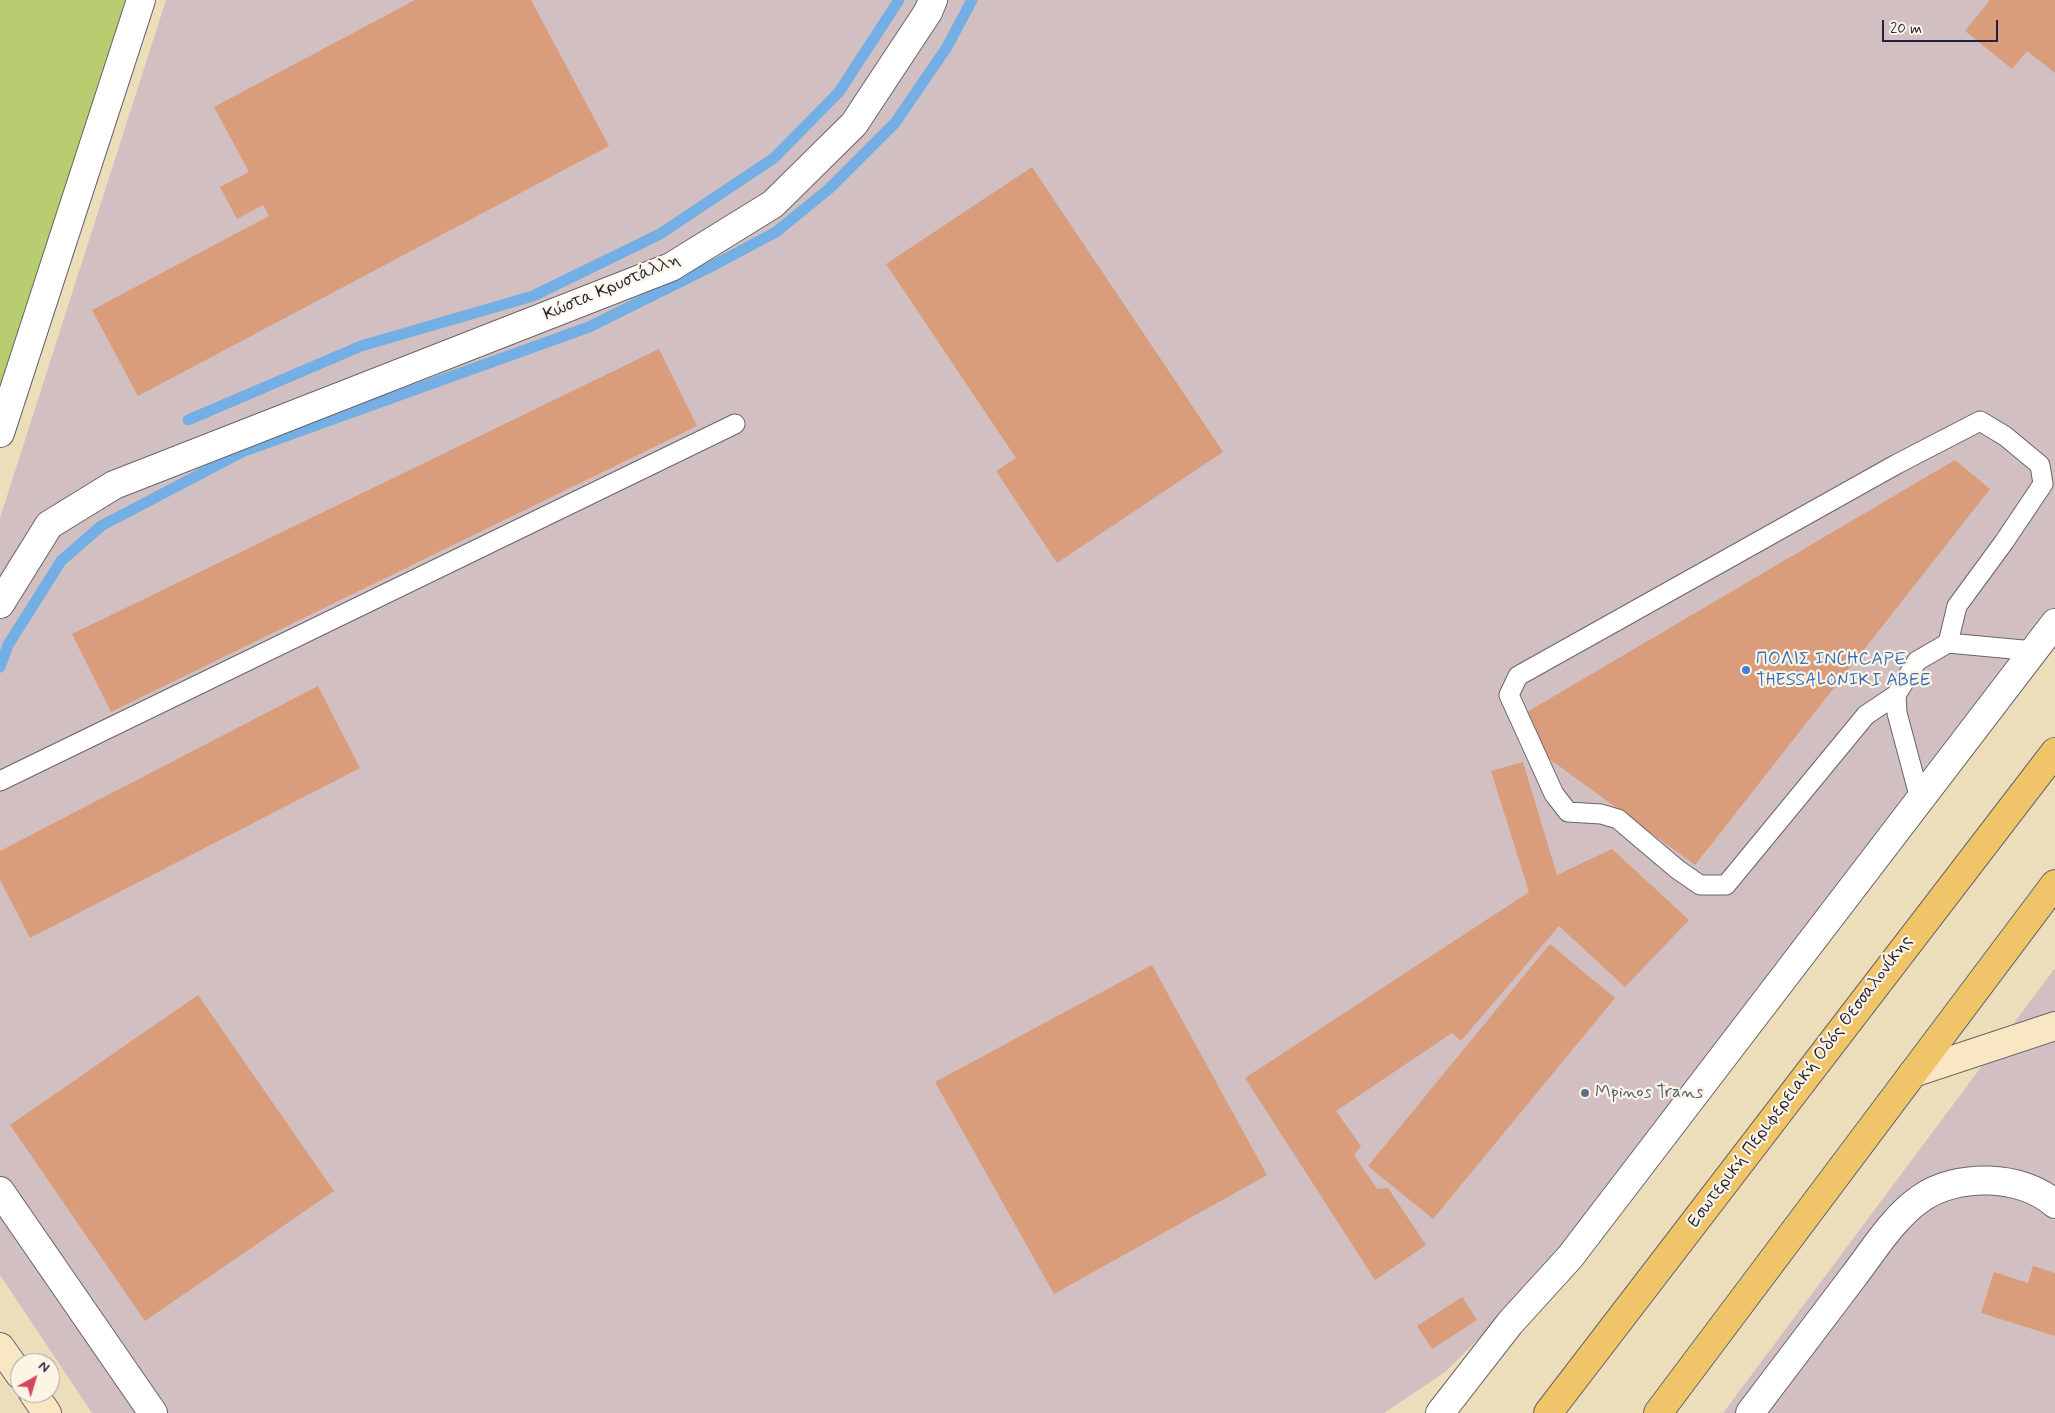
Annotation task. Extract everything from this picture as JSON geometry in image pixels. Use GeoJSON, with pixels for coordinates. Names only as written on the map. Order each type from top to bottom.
{"type":"FeatureCollection","features":[{"type":"Feature","properties":{"kind":"highway","name":"Εσωτερική Περιφερειακή Οδός Θεσσαλονίκης"},"geometry":{"type":"LineString","coordinates":[[1548,1413],[2055,752]]}},
{"type":"Feature","properties":{"kind":"highway"},"geometry":{"type":"LineString","coordinates":[[1658,1413],[2055,884]]}},
{"type":"Feature","properties":{"kind":"street"},"geometry":{"type":"LineString","coordinates":[[0,433],[141,0]]}},
{"type":"Feature","properties":{"kind":"street","name":"Κώστα Κρυστάλλη"},"geometry":{"type":"LineString","coordinates":[[0,604],[49,525],[114,485],[671,267],[773,204],[854,124],[928,12],[933,0]]}},
{"type":"Feature","properties":{"kind":"street"},"geometry":{"type":"LineString","coordinates":[[1440,1413],[1510,1323],[1570,1257],[2055,623]]}},
{"type":"Feature","properties":{"kind":"street"},"geometry":{"type":"LineString","coordinates":[[1913,1073],[2055,1026]]}},
{"type":"Feature","properties":{"kind":"street"},"geometry":{"type":"LineString","coordinates":[[1750,1413],[1875,1248],[1920,1199],[1948,1185],[1982,1179],[2012,1183],[2048,1198],[2055,1204]]}},
{"type":"Feature","properties":{"kind":"street"},"geometry":{"type":"LineString","coordinates":[[0,1191],[153,1413]]}},
{"type":"Feature","properties":{"kind":"street"},"geometry":{"type":"LineString","coordinates":[[0,1347],[10,1361]]}},
{"type":"Feature","properties":{"kind":"lane"},"geometry":{"type":"LineString","coordinates":[[1948,643],[1957,606],[2004,542],[2043,484],[2040,465],[2004,436],[1980,421],[1889,469],[1518,676],[1509,695],[1554,794],[1568,812],[1601,814],[1618,820],[1677,869],[1700,884],[1726,886],[1866,715],[1896,695],[1917,661],[1948,643],[2034,651]]}},
{"type":"Feature","properties":{"kind":"lane"},"geometry":{"type":"LineString","coordinates":[[0,781],[735,424]]}},
{"type":"Feature","properties":{"kind":"lane"},"geometry":{"type":"LineString","coordinates":[[1896,695],[1897,713],[1920,800]]}},
{"type":"Feature","properties":{"kind":"shaded area"},"geometry":{"type":"Polygon","coordinates":[[[166,0],[2055,0],[2055,618],[1553,1265],[1445,1372],[1384,1413],[92,1413],[60,1365],[60,1353],[52,1353],[0,1275],[0,518],[166,0]]]}},
{"type":"Feature","properties":{"kind":"shaded area"},"geometry":{"type":"Polygon","coordinates":[[[2055,968],[2055,1413],[1723,1413],[2055,968]]]}},
{"type":"Feature","properties":{"kind":"green space"},"geometry":{"type":"Polygon","coordinates":[[[0,0],[137,0],[0,399],[0,0]]]}},
{"type":"Feature","properties":{"kind":"building"},"geometry":{"type":"Polygon","coordinates":[[[415,0],[531,0],[609,146],[138,396],[92,310],[269,216],[263,205],[237,219],[220,187],[249,172],[214,107],[415,0]]]}},
{"type":"Feature","properties":{"kind":"building"},"geometry":{"type":"Polygon","coordinates":[[[1990,0],[2055,0],[2055,73],[2027,51],[2012,69],[1965,31],[1990,0]]]}},
{"type":"Feature","properties":{"kind":"building"},"geometry":{"type":"Polygon","coordinates":[[[1032,167],[1223,452],[1057,563],[996,471],[1016,458],[886,264],[1032,167]]]}},
{"type":"Feature","properties":{"kind":"building"},"geometry":{"type":"Polygon","coordinates":[[[659,349],[697,426],[111,712],[72,634],[659,349]]]}},
{"type":"Feature","properties":{"kind":"building"},"geometry":{"type":"Polygon","coordinates":[[[1955,460],[1990,489],[1695,865],[1544,755],[1522,715],[1955,460]]]}},
{"type":"Feature","properties":{"kind":"building"},"geometry":{"type":"Polygon","coordinates":[[[318,686],[360,768],[30,938],[0,880],[0,851],[318,686]]]}},
{"type":"Feature","properties":{"kind":"building"},"geometry":{"type":"Polygon","coordinates":[[[1523,762],[1557,875],[1612,849],[1689,920],[1625,987],[1559,926],[1461,1041],[1452,1033],[1336,1111],[1361,1146],[1354,1155],[1377,1189],[1388,1188],[1426,1245],[1375,1280],[1245,1078],[1529,892],[1491,771],[1523,762]]]}},
{"type":"Feature","properties":{"kind":"building"},"geometry":{"type":"Polygon","coordinates":[[[1550,944],[1615,998],[1433,1219],[1368,1166],[1550,944]]]}},
{"type":"Feature","properties":{"kind":"building"},"geometry":{"type":"Polygon","coordinates":[[[1152,965],[1267,1175],[1054,1294],[935,1082],[1152,965]]]}},
{"type":"Feature","properties":{"kind":"building"},"geometry":{"type":"Polygon","coordinates":[[[198,995],[334,1191],[145,1321],[10,1125],[198,995]]]}},
{"type":"Feature","properties":{"kind":"building"},"geometry":{"type":"Polygon","coordinates":[[[2033,1266],[2055,1273],[2055,1336],[1981,1313],[1994,1272],[2028,1283],[2033,1266]]]}},
{"type":"Feature","properties":{"kind":"building"},"geometry":{"type":"Polygon","coordinates":[[[1462,1297],[1477,1320],[1432,1349],[1417,1326],[1462,1297]]]}},
{"type":"Feature","properties":{"kind":"waterway"},"geometry":{"type":"LineString","coordinates":[[188,420],[361,346],[533,296],[660,234],[774,158],[839,92],[899,0]]}},
{"type":"Feature","properties":{"kind":"waterway"},"geometry":{"type":"LineString","coordinates":[[0,667],[8,645],[61,561],[101,526],[244,451],[589,327],[776,232],[830,188],[895,123],[947,47],[972,0]]}},
{"type":"Feature","properties":{"kind":"place","name":"ΠΟΛΙΣ INCHCAPE THESSALONIKI ΑΒΕΕ"},"geometry":{"type":"Point","coordinates":[1746,670]}},
{"type":"Feature","properties":{"kind":"place","name":"Mpinos Trans"},"geometry":{"type":"Point","coordinates":[1585,1093]}}]}
